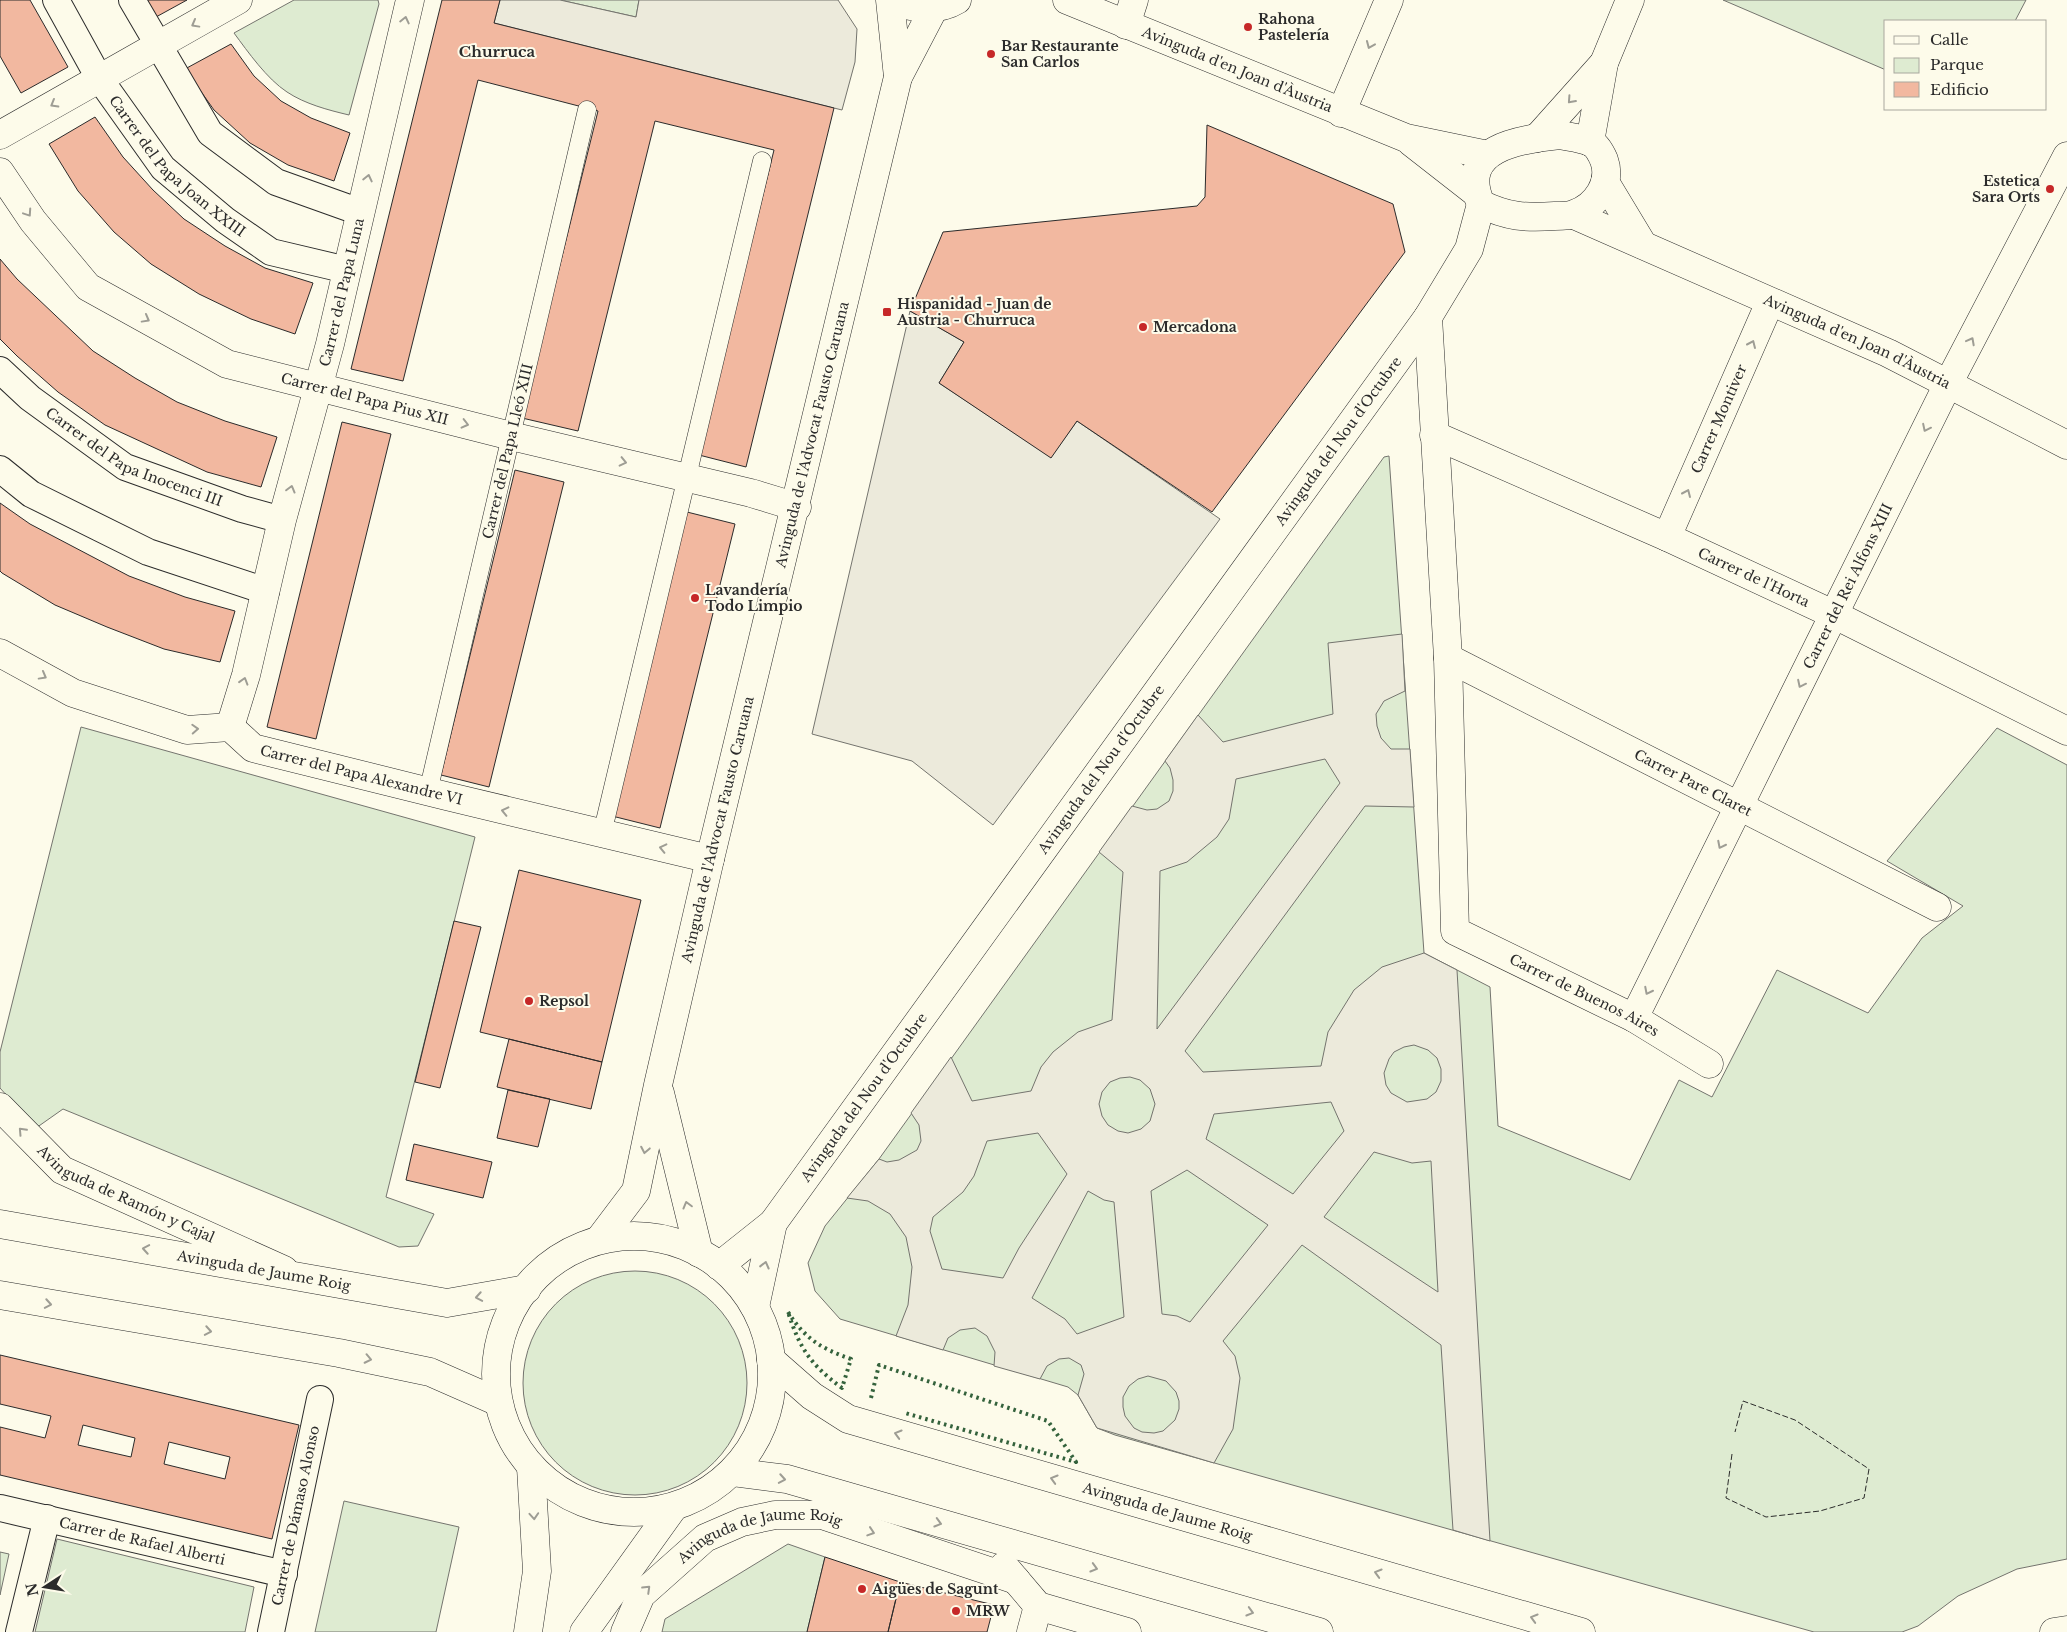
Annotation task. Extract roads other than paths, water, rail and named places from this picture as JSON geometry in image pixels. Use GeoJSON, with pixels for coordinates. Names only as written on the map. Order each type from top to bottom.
{"type":"FeatureCollection","features":[{"type":"Feature","properties":{"kind":"street","name":"Carrer del Papa Joan XXIII"},"geometry":{"type":"LineString","coordinates":[[56,0],[99,78],[163,168],[225,220],[271,252],[347,270]]}},
{"type":"Feature","properties":{"kind":"street"},"geometry":{"type":"LineString","coordinates":[[132,0],[210,134],[276,182],[360,212]]}},
{"type":"Feature","properties":{"kind":"street"},"geometry":{"type":"LineString","coordinates":[[0,135],[236,0]]}},
{"type":"Feature","properties":{"kind":"street","name":"Carrer del Papa Luna"},"geometry":{"type":"LineString","coordinates":[[230,727],[246,675],[282,520],[330,344],[410,0]]}},
{"type":"Feature","properties":{"kind":"street","name":"Avinguda de l'Advocat Fausto Caruana"},"geometry":{"type":"LineString","coordinates":[[599,1240],[636,1191],[658,1085],[710,859],[797,507],[898,77],[890,0]]}},
{"type":"Feature","properties":{"kind":"street"},"geometry":{"type":"LineString","coordinates":[[894,0],[911,7],[946,4]]}},
{"type":"Feature","properties":{"kind":"street","name":"Avinguda d'en Joan d'Àustria"},"geometry":{"type":"LineString","coordinates":[[1065,0],[1130,13],[1340,113],[1406,138],[1488,155]]}},
{"type":"Feature","properties":{"kind":"street"},"geometry":{"type":"LineString","coordinates":[[1340,113],[1389,0]]}},
{"type":"Feature","properties":{"kind":"street"},"geometry":{"type":"LineString","coordinates":[[1590,142],[1604,64],[1630,0]]}},
{"type":"Feature","properties":{"kind":"street","name":"Avinguda de l'Advocat Fausto Caruana"},"geometry":{"type":"LineString","coordinates":[[898,77],[946,4]]}},
{"type":"Feature","properties":{"kind":"street"},"geometry":{"type":"LineString","coordinates":[[1537,138],[1604,64]]}},
{"type":"Feature","properties":{"kind":"street"},"geometry":{"type":"LineString","coordinates":[[1560,136],[1590,142],[1601,152],[1607,169],[1606,182],[1599,196],[1591,205],[1574,215],[1518,218],[1478,198],[1476,172],[1488,155],[1505,145],[1537,138],[1560,136]]}},
{"type":"Feature","properties":{"kind":"street","name":"Avinguda d'en Joan d'Àustria"},"geometry":{"type":"LineString","coordinates":[[1406,138],[1478,198]]}},
{"type":"Feature","properties":{"kind":"street","name":"Carrer del Rei Alfons XIII"},"geometry":{"type":"LineString","coordinates":[[1634,1018],[1948,384],[2067,156]]}},
{"type":"Feature","properties":{"kind":"street","name":"Carrer del Papa Pius XII"},"geometry":{"type":"LineString","coordinates":[[0,172],[33,221],[88,287],[228,364],[511,436],[751,492],[797,507]]}},
{"type":"Feature","properties":{"kind":"street"},"geometry":{"type":"LineString","coordinates":[[1606,182],[1643,245]]}},
{"type":"Feature","properties":{"kind":"street","name":"Avinguda del Nou d'Octubre"},"geometry":{"type":"LineString","coordinates":[[755,1307],[773,1223],[1428,316],[1469,249],[1478,198]]}},
{"type":"Feature","properties":{"kind":"street","name":"Avinguda d'en Joan d'Àustria"},"geometry":{"type":"LineString","coordinates":[[1574,215],[1888,353],[2067,445]]}},
{"type":"Feature","properties":{"kind":"street","name":"Avinguda del Nou d'Octubre"},"geometry":{"type":"LineString","coordinates":[[1469,249],[1518,218]]}},
{"type":"Feature","properties":{"kind":"street","name":"Carrer Montiver"},"geometry":{"type":"LineString","coordinates":[[1667,537],[1770,302]]}},
{"type":"Feature","properties":{"kind":"street"},"geometry":{"type":"LineString","coordinates":[[1428,316],[1448,658]]}},
{"type":"Feature","properties":{"kind":"street","name":"Carrer del Papa Inocenci III"},"geometry":{"type":"LineString","coordinates":[[0,370],[30,398],[125,467],[242,509],[282,520]]}},
{"type":"Feature","properties":{"kind":"street","name":"Carrer de l'Horta"},"geometry":{"type":"LineString","coordinates":[[1434,435],[1667,537],[1835,615],[2067,731]]}},
{"type":"Feature","properties":{"kind":"street"},"geometry":{"type":"LineString","coordinates":[[0,469],[31,494],[148,552],[266,591]]}},
{"type":"Feature","properties":{"kind":"street"},"geometry":{"type":"LineString","coordinates":[[0,653],[83,696],[187,730],[230,727]]}},
{"type":"Feature","properties":{"kind":"street","name":"Carrer Pare Claret"},"geometry":{"type":"LineString","coordinates":[[1448,658],[1937,907]]}},
{"type":"Feature","properties":{"kind":"street","name":"Carrer de Buenos Aires"},"geometry":{"type":"LineString","coordinates":[[1448,658],[1456,931],[1634,1018],[1709,1064]]}},
{"type":"Feature","properties":{"kind":"street","name":"Carrer del Papa Alexandre VI"},"geometry":{"type":"LineString","coordinates":[[230,727],[253,748],[710,859]]}},
{"type":"Feature","properties":{"kind":"street","name":"Avinguda de l'Advocat Fausto Caruana"},"geometry":{"type":"LineString","coordinates":[[658,1085],[709,1259]]}},
{"type":"Feature","properties":{"kind":"street","name":"Avinguda de Ramón y Cajal"},"geometry":{"type":"LineString","coordinates":[[0,1107],[62,1170],[295,1274]]}},
{"type":"Feature","properties":{"kind":"street","name":"Avinguda del Nou d'Octubre"},"geometry":{"type":"LineString","coordinates":[[709,1259],[773,1223]]}},
{"type":"Feature","properties":{"kind":"street","name":"Avinguda de Jaume Roig"},"geometry":{"type":"LineString","coordinates":[[0,1224],[295,1274],[447,1303],[527,1289]]}},
{"type":"Feature","properties":{"kind":"street"},"geometry":{"type":"LineString","coordinates":[[633,1235],[661,1238],[709,1259],[740,1286],[755,1307],[762,1322],[771,1360],[772,1384],[767,1412],[758,1437],[733,1472],[711,1490],[673,1508],[629,1514],[596,1508],[568,1497],[531,1467],[506,1428],[496,1401],[496,1358],[501,1336],[513,1305],[542,1273],[564,1254],[599,1240],[633,1235]]}},
{"type":"Feature","properties":{"kind":"street"},"geometry":{"type":"LineString","coordinates":[[0,1295],[348,1355],[430,1372],[496,1401]]}},
{"type":"Feature","properties":{"kind":"street","name":"Avinguda de Jaume Roig"},"geometry":{"type":"LineString","coordinates":[[771,1360],[812,1396],[848,1419],[1581,1632]]}},
{"type":"Feature","properties":{"kind":"street","name":"Carrer de Dámaso Alonso"},"geometry":{"type":"LineString","coordinates":[[271,1632],[320,1399]]}},
{"type":"Feature","properties":{"kind":"street"},"geometry":{"type":"LineString","coordinates":[[528,1632],[537,1571],[531,1467]]}},
{"type":"Feature","properties":{"kind":"street","name":"Avinguda de Jaume Roig"},"geometry":{"type":"LineString","coordinates":[[733,1472],[787,1479],[1319,1632]]}},
{"type":"Feature","properties":{"kind":"street","name":"Carrer de Rafael Alberti"},"geometry":{"type":"LineString","coordinates":[[0,1508],[284,1574]]}},
{"type":"Feature","properties":{"kind":"street"},"geometry":{"type":"LineString","coordinates":[[584,1632],[673,1508]]}},
{"type":"Feature","properties":{"kind":"street","name":"Avinguda de Jaume Roig"},"geometry":{"type":"LineString","coordinates":[[625,1632],[641,1595],[705,1538],[742,1522],[775,1515],[822,1515],[1016,1580]]}},
{"type":"Feature","properties":{"kind":"street"},"geometry":{"type":"LineString","coordinates":[[19,1632],[47,1518]]}},
{"type":"Feature","properties":{"kind":"street"},"geometry":{"type":"LineString","coordinates":[[978,1535],[1038,1606],[1126,1632]]}},
{"type":"Feature","properties":{"kind":"street"},"geometry":{"type":"LineString","coordinates":[[1031,1632],[1038,1606]]}},
{"type":"Feature","properties":{"kind":"street"},"geometry":{"type":"LineString","coordinates":[[2054,1632],[2067,1630]]}},
{"type":"Feature","properties":{"kind":"lane","name":"Carrer del Papa Lleó XIII"},"geometry":{"type":"LineString","coordinates":[[428,792],[586,110]]}},
{"type":"Feature","properties":{"kind":"lane"},"geometry":{"type":"LineString","coordinates":[[602,834],[762,161]]}},
{"type":"Feature","properties":{"kind":"place","name":"Rahona Pastelería"},"geometry":{"type":"Point","coordinates":[1248,27]}},
{"type":"Feature","properties":{"kind":"place","name":"Bar Restaurante San Carlos"},"geometry":{"type":"Point","coordinates":[991,54]}},
{"type":"Feature","properties":{"kind":"place","name":"Estetica Sara Orts"},"geometry":{"type":"Point","coordinates":[2050,189]}},
{"type":"Feature","properties":{"kind":"place","name":"Hispanidad - Juan de Austria - Churruca"},"geometry":{"type":"Point","coordinates":[887,312]}},
{"type":"Feature","properties":{"kind":"place","name":"Mercadona"},"geometry":{"type":"Point","coordinates":[1143,327]}},
{"type":"Feature","properties":{"kind":"place","name":"Lavandería Todo Limpio"},"geometry":{"type":"Point","coordinates":[695,598]}},
{"type":"Feature","properties":{"kind":"place","name":"Repsol"},"geometry":{"type":"Point","coordinates":[529,1001]}},
{"type":"Feature","properties":{"kind":"place","name":"Aigües de Sagunt"},"geometry":{"type":"Point","coordinates":[862,1589]}},
{"type":"Feature","properties":{"kind":"place","name":"MRW"},"geometry":{"type":"Point","coordinates":[956,1611]}},
{"type":"Feature","properties":{"kind":"district","name":"Churruca"},"geometry":{"type":"Point","coordinates":[497,51]}}]}
